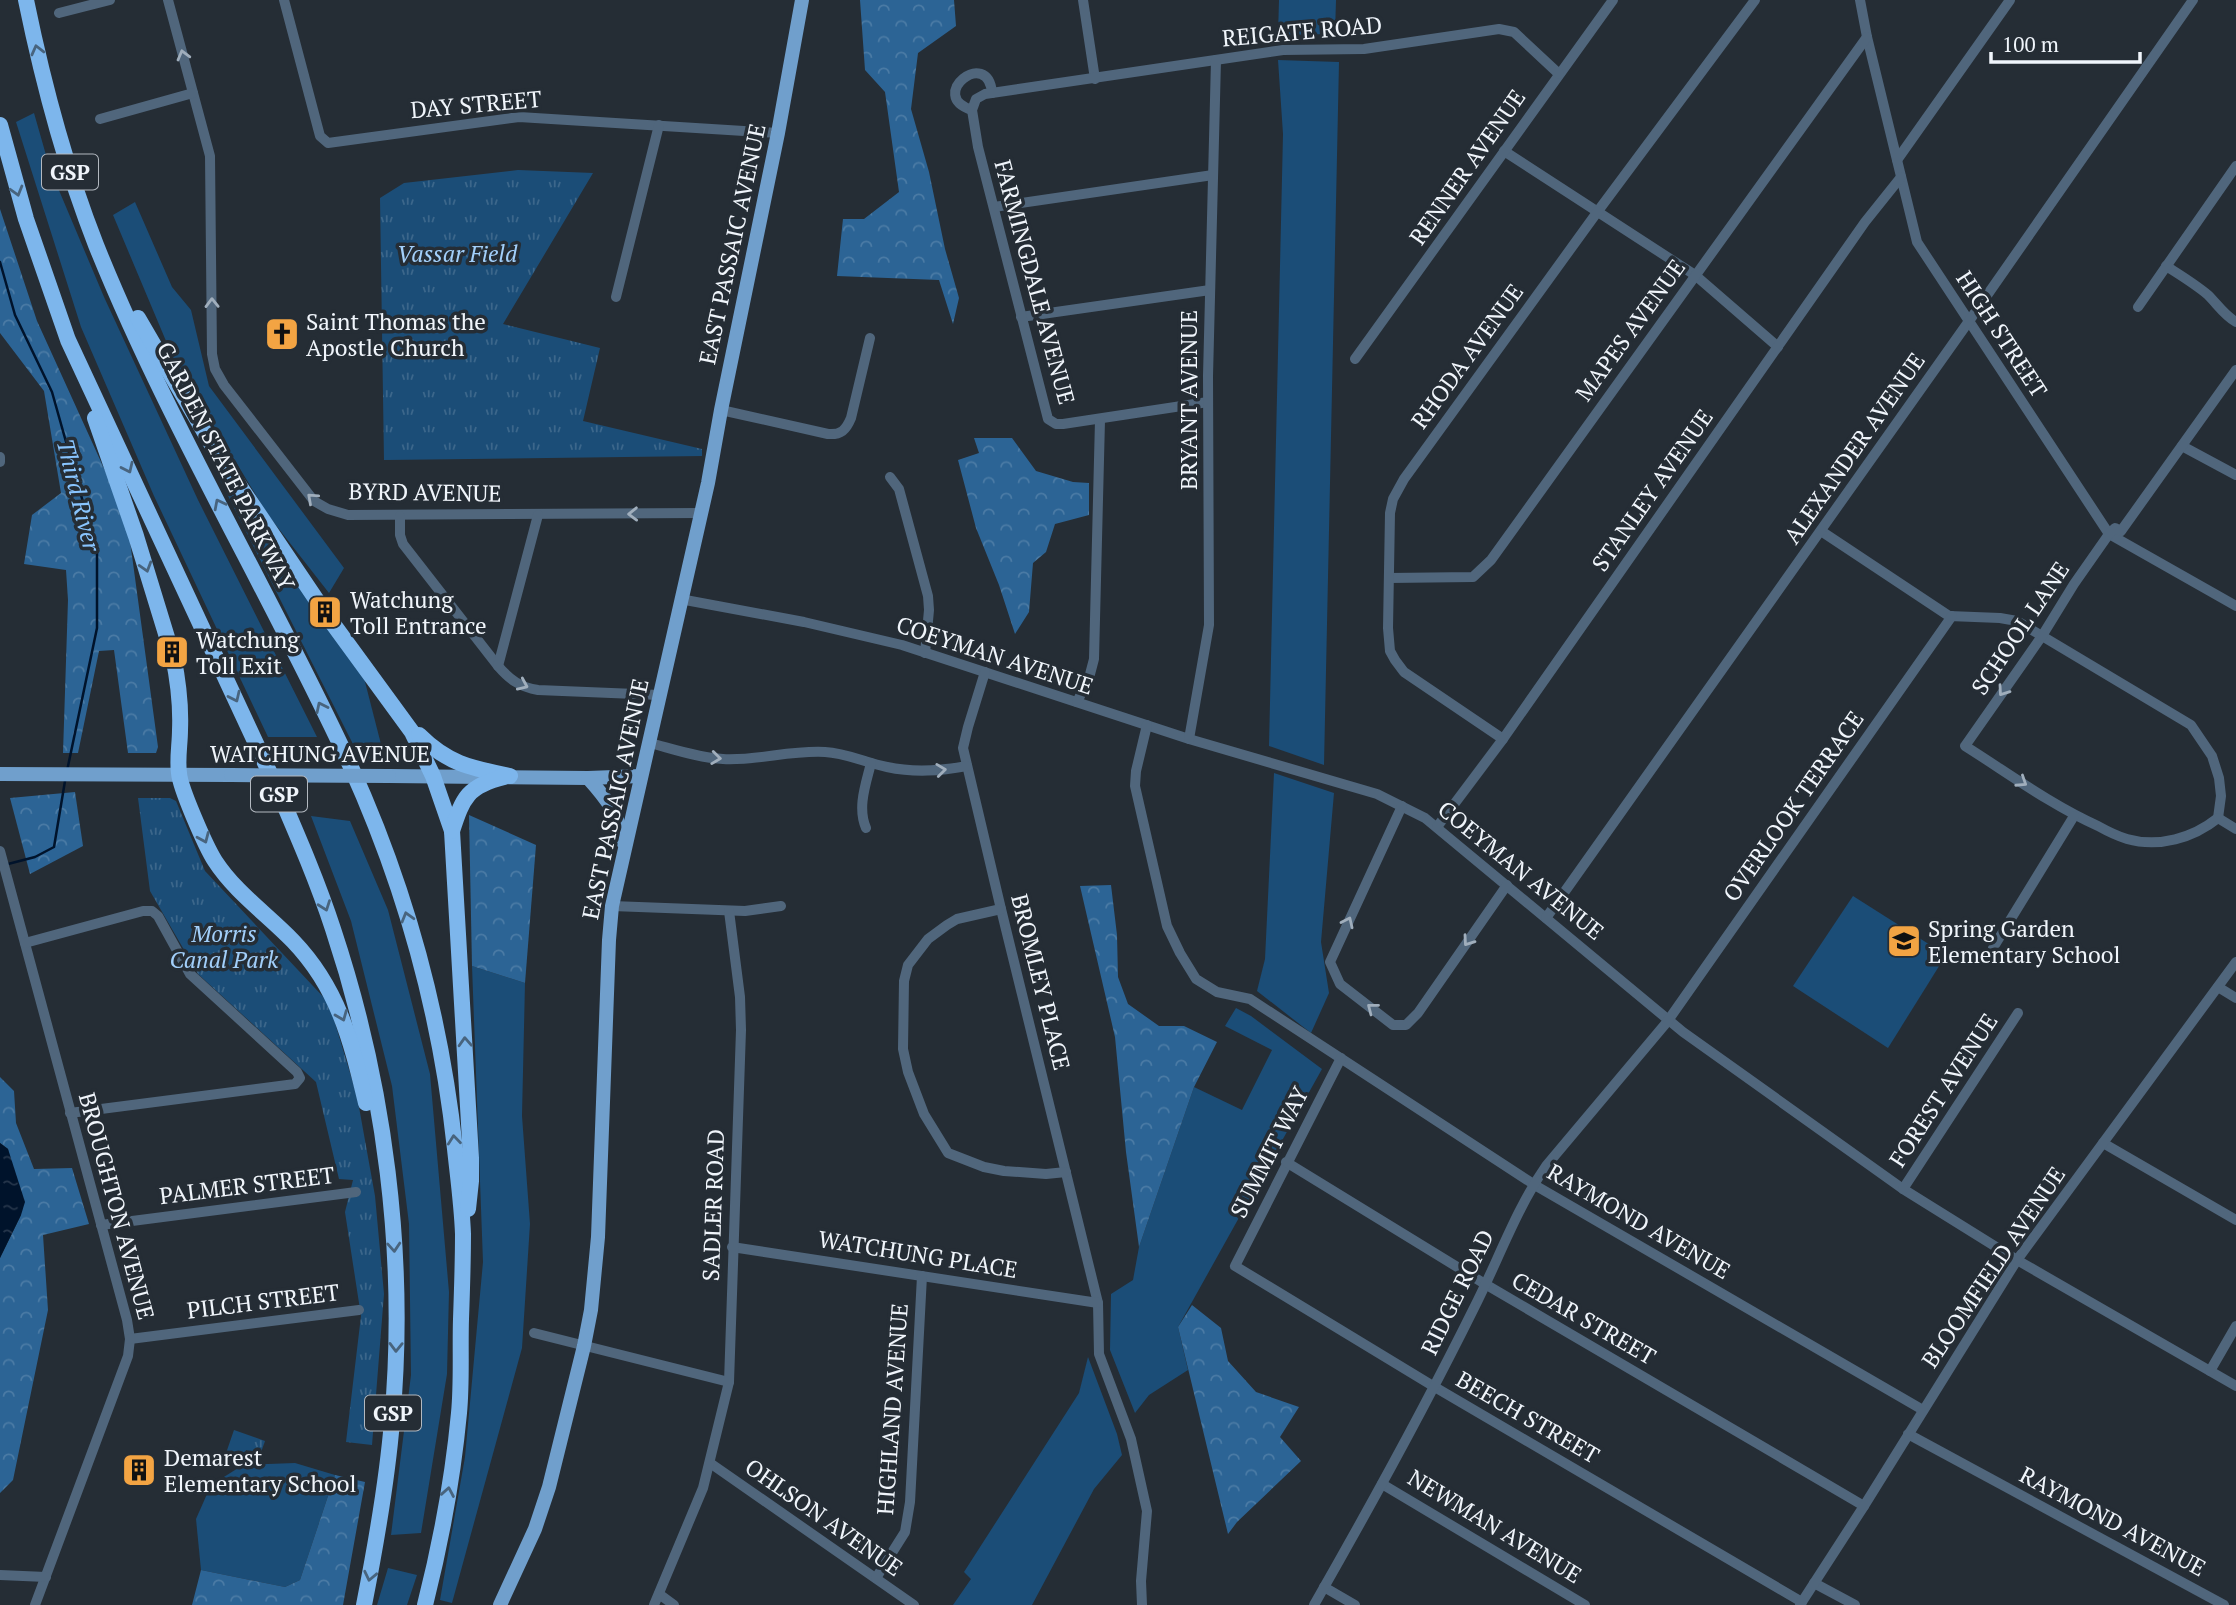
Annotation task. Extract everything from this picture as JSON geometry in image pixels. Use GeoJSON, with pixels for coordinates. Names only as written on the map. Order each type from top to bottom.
{"type":"FeatureCollection","features":[{"type":"Feature","properties":{"kind":"highway","name":"GARDEN STATE PARKWAY"},"geometry":{"type":"LineString","coordinates":[[26,0],[49,100],[70,174],[95,243],[154,376],[350,766],[379,834],[424,974],[452,1117],[463,1232],[459,1410],[439,1546],[425,1605]]}},
{"type":"Feature","properties":{"kind":"highway","name":"GSP"},"geometry":{"type":"LineString","coordinates":[[0,125],[26,219],[68,340],[251,731],[307,860],[329,917],[354,997],[382,1136],[391,1208],[396,1290],[393,1420],[376,1546],[364,1605]]}},
{"type":"Feature","properties":{"kind":"highway"},"geometry":{"type":"LineString","coordinates":[[95,243],[206,436],[325,612],[404,719],[433,776],[452,831],[471,1158],[470,1200],[463,1232]]}},
{"type":"Feature","properties":{"kind":"highway"},"geometry":{"type":"LineString","coordinates":[[68,340],[132,524],[171,652],[177,676],[181,727],[178,775],[215,861],[294,941],[311,961],[336,1001],[354,1050],[391,1208]]}},
{"type":"Feature","properties":{"kind":"highway"},"geometry":{"type":"LineString","coordinates":[[404,719],[448,759],[510,776]]}},
{"type":"Feature","properties":{"kind":"highway"},"geometry":{"type":"LineString","coordinates":[[452,831],[466,795],[486,782],[510,776]]}},
{"type":"Feature","properties":{"kind":"main road","name":"EAST PASSAIC AVENUE"},"geometry":{"type":"LineString","coordinates":[[500,1605],[535,1529],[549,1487],[584,1346],[595,1275],[612,906],[701,513],[803,2]]}},
{"type":"Feature","properties":{"kind":"main road","name":"WATCHUNG AVENUE"},"geometry":{"type":"LineString","coordinates":[[0,774],[588,778],[641,776]]}},
{"type":"Feature","properties":{"kind":"main road"},"geometry":{"type":"LineString","coordinates":[[588,778],[612,806],[620,823],[623,857]]}},
{"type":"Feature","properties":{"kind":"street"},"geometry":{"type":"LineString","coordinates":[[59,13],[110,0]]}},
{"type":"Feature","properties":{"kind":"street","name":"BYRD AVENUE"},"geometry":{"type":"LineString","coordinates":[[168,0],[210,156],[212,354],[215,369],[224,385],[314,501],[348,515],[701,513]]}},
{"type":"Feature","properties":{"kind":"street","name":"DAY STREET"},"geometry":{"type":"LineString","coordinates":[[285,0],[320,136],[328,143],[519,117],[778,133]]}},
{"type":"Feature","properties":{"kind":"street"},"geometry":{"type":"LineString","coordinates":[[1083,0],[1095,79]]}},
{"type":"Feature","properties":{"kind":"street","name":"RENNER AVENUE"},"geometry":{"type":"LineString","coordinates":[[1355,359],[1613,0]]}},
{"type":"Feature","properties":{"kind":"street","name":"RHODA AVENUE"},"geometry":{"type":"LineString","coordinates":[[1503,739],[1404,672],[1390,651],[1390,513],[1393,499],[1404,479],[1598,211],[1755,0]]}},
{"type":"Feature","properties":{"kind":"street","name":"HIGH STREET"},"geometry":{"type":"LineString","coordinates":[[1860,0],[1917,242],[2109,534],[2236,606]]}},
{"type":"Feature","properties":{"kind":"street"},"geometry":{"type":"LineString","coordinates":[[1897,160],[2010,0]]}},
{"type":"Feature","properties":{"kind":"street","name":"ALEXANDER AVENUE"},"geometry":{"type":"LineString","coordinates":[[1546,918],[2193,0]]}},
{"type":"Feature","properties":{"kind":"street","name":"REIGATE ROAD"},"geometry":{"type":"LineString","coordinates":[[992,93],[1283,50],[1364,49],[1499,29],[1514,32],[1559,74]]}},
{"type":"Feature","properties":{"kind":"street","name":"MAPES AVENUE"},"geometry":{"type":"LineString","coordinates":[[1389,578],[1461,578],[1473,577],[1481,571],[1867,37]]}},
{"type":"Feature","properties":{"kind":"street","name":"BRYANT AVENUE"},"geometry":{"type":"LineString","coordinates":[[1189,738],[1209,625],[1208,402],[1216,60]]}},
{"type":"Feature","properties":{"kind":"street"},"geometry":{"type":"LineString","coordinates":[[970,74],[981,75],[990,83],[992,93],[976,99],[972,110],[965,108],[957,100],[956,88],[960,80],[970,74]]}},
{"type":"Feature","properties":{"kind":"street"},"geometry":{"type":"LineString","coordinates":[[100,119],[193,93]]}},
{"type":"Feature","properties":{"kind":"street","name":"FARMINGDALE AVENUE"},"geometry":{"type":"LineString","coordinates":[[972,110],[993,207],[1048,419],[1056,424],[1100,420],[1094,659],[1089,678],[1077,702]]}},
{"type":"Feature","properties":{"kind":"street"},"geometry":{"type":"LineString","coordinates":[[617,297],[659,125]]}},
{"type":"Feature","properties":{"kind":"street"},"geometry":{"type":"LineString","coordinates":[[1504,151],[1695,275],[1778,346]]}},
{"type":"Feature","properties":{"kind":"street"},"geometry":{"type":"LineString","coordinates":[[2138,307],[2236,166]]}},
{"type":"Feature","properties":{"kind":"street"},"geometry":{"type":"LineString","coordinates":[[993,207],[1213,175]]}},
{"type":"Feature","properties":{"kind":"street","name":"STANLEY AVENUE"},"geometry":{"type":"LineString","coordinates":[[1437,827],[1503,739],[1865,222],[1901,177]]}},
{"type":"Feature","properties":{"kind":"street"},"geometry":{"type":"LineString","coordinates":[[2166,266],[2195,284],[2226,317],[2236,323]]}},
{"type":"Feature","properties":{"kind":"street"},"geometry":{"type":"LineString","coordinates":[[1021,317],[1210,290]]}},
{"type":"Feature","properties":{"kind":"street"},"geometry":{"type":"LineString","coordinates":[[721,410],[828,434],[842,432],[851,418],[870,338]]}},
{"type":"Feature","properties":{"kind":"street"},"geometry":{"type":"LineString","coordinates":[[2236,370],[2182,446],[2236,475]]}},
{"type":"Feature","properties":{"kind":"street"},"geometry":{"type":"LineString","coordinates":[[1100,420],[1208,402]]}},
{"type":"Feature","properties":{"kind":"street","name":"SCHOOL LANE"},"geometry":{"type":"LineString","coordinates":[[2074,816],[1965,746],[2109,534],[2115,527],[2122,531],[2182,446]]}},
{"type":"Feature","properties":{"kind":"street"},"geometry":{"type":"LineString","coordinates":[[890,477],[899,489],[928,596],[925,653]]}},
{"type":"Feature","properties":{"kind":"street"},"geometry":{"type":"LineString","coordinates":[[498,666],[538,514]]}},
{"type":"Feature","properties":{"kind":"street"},"geometry":{"type":"LineString","coordinates":[[400,516],[403,544],[498,666],[515,683],[524,688],[660,695]]}},
{"type":"Feature","properties":{"kind":"street"},"geometry":{"type":"LineString","coordinates":[[1821,531],[1949,616],[2017,621],[2191,724],[2212,756],[2221,796],[2217,818],[2190,836],[2149,842],[2128,840],[2074,816],[1993,948]]}},
{"type":"Feature","properties":{"kind":"street","name":"COEYMAN AVENUE"},"geometry":{"type":"LineString","coordinates":[[680,599],[804,622],[902,645],[1147,725],[1377,794],[1402,806],[1437,827],[1668,1020],[1903,1189],[2017,1260],[2236,1386]]}},
{"type":"Feature","properties":{"kind":"street","name":"OVERLOOK TERRACE"},"geometry":{"type":"LineString","coordinates":[[1668,1020],[1952,616]]}},
{"type":"Feature","properties":{"kind":"street","name":"BROMLEY PLACE"},"geometry":{"type":"LineString","coordinates":[[985,672],[963,748],[1000,909],[1098,1303],[1099,1354],[1131,1438],[1147,1511],[1140,1581],[1142,1605]]}},
{"type":"Feature","properties":{"kind":"street","name":"RAYMOND AVENUE"},"geometry":{"type":"LineString","coordinates":[[1147,725],[1135,786],[1167,926],[1196,979],[1217,992],[1250,999],[1534,1184],[1923,1410]]}},
{"type":"Feature","properties":{"kind":"street"},"geometry":{"type":"LineString","coordinates":[[650,743],[721,759],[741,759],[786,752],[827,752],[915,772],[967,766]]}},
{"type":"Feature","properties":{"kind":"street"},"geometry":{"type":"LineString","coordinates":[[866,828],[861,817],[861,808],[871,763]]}},
{"type":"Feature","properties":{"kind":"street"},"geometry":{"type":"LineString","coordinates":[[1402,806],[1330,962],[1340,984],[1394,1025],[1406,1025],[1418,1013],[1507,885]]}},
{"type":"Feature","properties":{"kind":"street"},"geometry":{"type":"LineString","coordinates":[[2217,818],[2236,829]]}},
{"type":"Feature","properties":{"kind":"street","name":"BROUGHTON AVENUE"},"geometry":{"type":"LineString","coordinates":[[0,851],[130,1339],[128,1356],[36,1605]]}},
{"type":"Feature","properties":{"kind":"street"},"geometry":{"type":"LineString","coordinates":[[612,906],[729,911],[782,906]]}},
{"type":"Feature","properties":{"kind":"street"},"geometry":{"type":"LineString","coordinates":[[1000,909],[957,919],[947,925],[928,939],[908,965],[904,981],[903,1049],[908,1072],[924,1114],[948,1153],[984,1167],[1004,1171],[1046,1174],[1066,1172]]}},
{"type":"Feature","properties":{"kind":"street"},"geometry":{"type":"LineString","coordinates":[[25,943],[143,911],[152,911],[158,916],[190,974],[297,1072],[300,1078],[295,1084],[70,1113]]}},
{"type":"Feature","properties":{"kind":"street","name":"SADLER ROAD"},"geometry":{"type":"LineString","coordinates":[[656,1600],[703,1488],[729,1382],[741,1030],[740,997],[729,911]]}},
{"type":"Feature","properties":{"kind":"street","name":"BLOOMFIELD AVENUE"},"geometry":{"type":"LineString","coordinates":[[1801,1603],[2017,1260],[2236,962]]}},
{"type":"Feature","properties":{"kind":"street"},"geometry":{"type":"LineString","coordinates":[[2218,987],[2236,998]]}},
{"type":"Feature","properties":{"kind":"street","name":"FOREST AVENUE"},"geometry":{"type":"LineString","coordinates":[[1903,1189],[2018,1013]]}},
{"type":"Feature","properties":{"kind":"street","name":"RIDGE ROAD"},"geometry":{"type":"LineString","coordinates":[[1314,1605],[1382,1484],[1534,1184],[1668,1020]]}},
{"type":"Feature","properties":{"kind":"street","name":"SUMMIT WAY"},"geometry":{"type":"LineString","coordinates":[[1235,1266],[1341,1058]]}},
{"type":"Feature","properties":{"kind":"street"},"geometry":{"type":"LineString","coordinates":[[2103,1143],[2236,1220]]}},
{"type":"Feature","properties":{"kind":"street","name":"CEDAR STREET"},"geometry":{"type":"LineString","coordinates":[[1286,1162],[1485,1284],[1864,1506]]}},
{"type":"Feature","properties":{"kind":"street","name":"PALMER STREET"},"geometry":{"type":"LineString","coordinates":[[101,1225],[356,1192]]}},
{"type":"Feature","properties":{"kind":"street","name":"WATCHUNG PLACE"},"geometry":{"type":"LineString","coordinates":[[732,1247],[1098,1303]]}},
{"type":"Feature","properties":{"kind":"street","name":"BEECH STREET"},"geometry":{"type":"LineString","coordinates":[[1235,1266],[1801,1603]]}},
{"type":"Feature","properties":{"kind":"street","name":"HIGHLAND AVENUE"},"geometry":{"type":"LineString","coordinates":[[876,1578],[905,1532],[910,1502],[922,1276]]}},
{"type":"Feature","properties":{"kind":"street","name":"PILCH STREET"},"geometry":{"type":"LineString","coordinates":[[130,1339],[359,1310]]}},
{"type":"Feature","properties":{"kind":"street"},"geometry":{"type":"LineString","coordinates":[[2210,1371],[2236,1326]]}},
{"type":"Feature","properties":{"kind":"street"},"geometry":{"type":"LineString","coordinates":[[534,1333],[729,1382]]}},
{"type":"Feature","properties":{"kind":"street","name":"RAYMOND AVENUE"},"geometry":{"type":"LineString","coordinates":[[1908,1434],[2224,1605]]}},
{"type":"Feature","properties":{"kind":"street","name":"OHLSON AVENUE"},"geometry":{"type":"LineString","coordinates":[[710,1463],[914,1605]]}},
{"type":"Feature","properties":{"kind":"street","name":"NEWMAN AVENUE"},"geometry":{"type":"LineString","coordinates":[[1382,1484],[1585,1605]]}},
{"type":"Feature","properties":{"kind":"street"},"geometry":{"type":"LineString","coordinates":[[0,1574],[46,1577]]}},
{"type":"Feature","properties":{"kind":"street"},"geometry":{"type":"LineString","coordinates":[[1814,1583],[1855,1605]]}},
{"type":"Feature","properties":{"kind":"street"},"geometry":{"type":"LineString","coordinates":[[1324,1587],[1355,1605]]}},
{"type":"Feature","properties":{"kind":"street"},"geometry":{"type":"LineString","coordinates":[[656,1600],[674,1605]]}},
{"type":"Feature","properties":{"kind":"green space"},"geometry":{"type":"Polygon","coordinates":[[[860,0],[954,0],[956,26],[918,53],[911,109],[959,298],[953,324],[939,280],[837,276],[843,219],[864,219],[899,192],[885,92],[865,70],[860,0]]]}},
{"type":"Feature","properties":{"kind":"green space"},"geometry":{"type":"Polygon","coordinates":[[[1279,0],[1336,0],[1335,34],[1278,35],[1279,0]]]}},
{"type":"Feature","properties":{"kind":"green space"},"geometry":{"type":"Polygon","coordinates":[[[1278,60],[1339,62],[1324,765],[1269,746],[1283,134],[1278,60]]]}},
{"type":"Feature","properties":{"kind":"green space"},"geometry":{"type":"Polygon","coordinates":[[[34,113],[50,169],[104,297],[198,500],[317,737],[268,737],[154,496],[81,327],[16,122],[34,113]]]}},
{"type":"Feature","properties":{"kind":"green space","name":"Vassar Field"},"geometry":{"type":"Polygon","coordinates":[[[518,170],[593,173],[503,324],[600,348],[583,421],[702,449],[702,456],[384,460],[380,198],[404,183],[518,170]]]}},
{"type":"Feature","properties":{"kind":"green space"},"geometry":{"type":"Polygon","coordinates":[[[135,202],[172,287],[191,310],[209,386],[344,568],[329,593],[268,515],[174,360],[113,215],[135,202]]]}},
{"type":"Feature","properties":{"kind":"green space"},"geometry":{"type":"Polygon","coordinates":[[[0,209],[37,321],[127,519],[158,747],[156,753],[128,753],[114,650],[99,651],[78,753],[63,753],[68,600],[66,570],[24,564],[32,515],[61,493],[44,391],[0,333],[0,209]]]}},
{"type":"Feature","properties":{"kind":"green space"},"geometry":{"type":"Polygon","coordinates":[[[974,438],[1012,438],[1036,471],[1073,482],[1089,483],[1089,515],[1055,524],[1046,552],[1033,563],[1029,612],[1015,634],[976,528],[958,460],[979,453],[974,438]]]}},
{"type":"Feature","properties":{"kind":"green space"},"geometry":{"type":"Polygon","coordinates":[[[214,468],[363,674],[383,752],[362,762],[214,468]]]}},
{"type":"Feature","properties":{"kind":"green space"},"geometry":{"type":"Polygon","coordinates":[[[1274,773],[1334,793],[1321,942],[1329,993],[1311,1033],[1257,991],[1265,959],[1274,773]]]}},
{"type":"Feature","properties":{"kind":"green space"},"geometry":{"type":"Polygon","coordinates":[[[75,792],[83,846],[30,874],[10,798],[75,792]]]}},
{"type":"Feature","properties":{"kind":"green space","name":"Morris Canal Park"},"geometry":{"type":"Polygon","coordinates":[[[138,798],[170,798],[176,801],[205,871],[329,1003],[357,1096],[375,1196],[384,1294],[372,1445],[346,1442],[361,1316],[345,1212],[353,1180],[339,1179],[316,1082],[198,974],[150,891],[138,798]]]}},
{"type":"Feature","properties":{"kind":"green space"},"geometry":{"type":"Polygon","coordinates":[[[469,815],[536,845],[525,983],[472,966],[469,815]]]}},
{"type":"Feature","properties":{"kind":"green space"},"geometry":{"type":"Polygon","coordinates":[[[311,816],[350,821],[388,910],[430,1074],[449,1292],[447,1374],[421,1533],[391,1535],[411,1375],[409,1224],[392,1086],[351,921],[311,816]]]}},
{"type":"Feature","properties":{"kind":"green space"},"geometry":{"type":"Polygon","coordinates":[[[1111,885],[1117,935],[1118,977],[1128,1004],[1159,1026],[1184,1026],[1217,1042],[1194,1087],[1139,1247],[1126,1152],[1115,1037],[1080,886],[1111,885]]]}},
{"type":"Feature","properties":{"kind":"green space"},"geometry":{"type":"Polygon","coordinates":[[[1853,896],[1946,955],[1888,1048],[1793,986],[1853,896]]]}},
{"type":"Feature","properties":{"kind":"green space"},"geometry":{"type":"Polygon","coordinates":[[[472,966],[525,983],[522,1116],[530,1224],[522,1348],[452,1603],[440,1600],[465,1457],[483,1262],[472,966]]]}},
{"type":"Feature","properties":{"kind":"green space"},"geometry":{"type":"Polygon","coordinates":[[[1236,1008],[1251,1016],[1322,1069],[1178,1327],[1188,1370],[1149,1395],[1135,1413],[1110,1350],[1111,1294],[1133,1280],[1139,1247],[1194,1087],[1242,1110],[1272,1050],[1225,1026],[1236,1008]]]}},
{"type":"Feature","properties":{"kind":"green space"},"geometry":{"type":"Polygon","coordinates":[[[0,1077],[14,1091],[16,1123],[34,1169],[72,1168],[89,1224],[43,1235],[48,1310],[13,1480],[0,1493],[0,1258],[21,1215],[8,1149],[0,1143],[0,1077]]]}},
{"type":"Feature","properties":{"kind":"green space"},"geometry":{"type":"Polygon","coordinates":[[[1192,1305],[1221,1328],[1228,1361],[1256,1392],[1299,1407],[1280,1437],[1301,1461],[1237,1522],[1228,1534],[1178,1327],[1192,1305]]]}},
{"type":"Feature","properties":{"kind":"green space"},"geometry":{"type":"Polygon","coordinates":[[[1088,1357],[1117,1434],[1122,1455],[1094,1489],[1032,1605],[953,1605],[971,1579],[964,1572],[1079,1393],[1088,1357]]]}},
{"type":"Feature","properties":{"kind":"green space"},"geometry":{"type":"Polygon","coordinates":[[[234,1430],[265,1441],[260,1455],[246,1450],[241,1464],[224,1459],[234,1430]]]}},
{"type":"Feature","properties":{"kind":"green space"},"geometry":{"type":"Polygon","coordinates":[[[295,1463],[335,1475],[300,1580],[285,1587],[201,1570],[196,1519],[211,1485],[243,1465],[295,1463]]]}},
{"type":"Feature","properties":{"kind":"green space"},"geometry":{"type":"Polygon","coordinates":[[[335,1475],[365,1482],[343,1605],[192,1605],[201,1570],[285,1587],[300,1580],[335,1475]]]}},
{"type":"Feature","properties":{"kind":"green space"},"geometry":{"type":"Polygon","coordinates":[[[388,1568],[417,1575],[407,1605],[377,1605],[388,1568]]]}},
{"type":"Feature","properties":{"kind":"water"},"geometry":{"type":"Polygon","coordinates":[[[0,1143],[8,1149],[25,1202],[0,1258],[0,1143]]]}},
{"type":"Feature","properties":{"kind":"waterway","name":"Third River"},"geometry":{"type":"LineString","coordinates":[[0,262],[15,315],[52,392],[97,552],[97,628],[67,771]]}},
{"type":"Feature","properties":{"kind":"waterway","name":"Third River"},"geometry":{"type":"LineString","coordinates":[[8,864],[35,857],[54,847],[65,781]]}},
{"type":"Feature","properties":{"kind":"place","name":"Saint Thomas the Apostle Church"},"geometry":{"type":"Point","coordinates":[282,334]}},
{"type":"Feature","properties":{"kind":"place","name":"Watchung Toll Entrance"},"geometry":{"type":"Point","coordinates":[325,612]}},
{"type":"Feature","properties":{"kind":"place","name":"Watchung Toll Exit"},"geometry":{"type":"Point","coordinates":[172,652]}},
{"type":"Feature","properties":{"kind":"place","name":"Spring Garden Elementary School"},"geometry":{"type":"Point","coordinates":[1904,941]}},
{"type":"Feature","properties":{"kind":"place","name":"Demarest Elementary School"},"geometry":{"type":"Point","coordinates":[139,1470]}}]}
